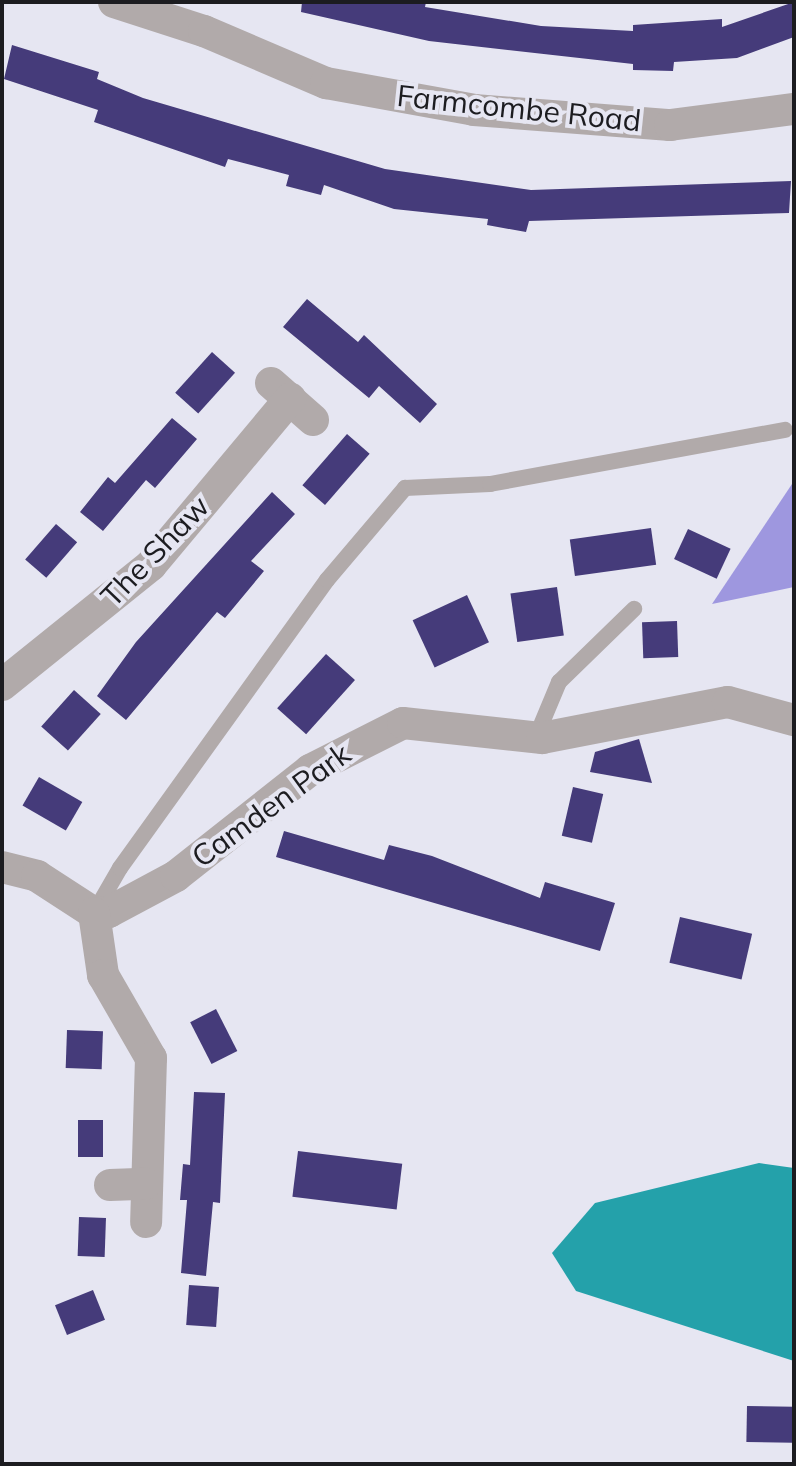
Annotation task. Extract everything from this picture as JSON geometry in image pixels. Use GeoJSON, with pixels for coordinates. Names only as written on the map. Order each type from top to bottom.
{"type":"FeatureCollection","features":[{"type":"Feature","properties":{"kind":"street","name":"Farmcombe Road"},"geometry":{"type":"LineString","coordinates":[[114,2],[204,31],[326,83],[474,110],[670,125],[794,109]]}},
{"type":"Feature","properties":{"kind":"street","name":"The Shaw"},"geometry":{"type":"LineString","coordinates":[[2,685],[151,565],[292,400]]}},
{"type":"Feature","properties":{"kind":"street","name":"Camden Park"},"geometry":{"type":"LineString","coordinates":[[94,913],[145,896],[310,770],[366,737],[403,723],[429,723],[536,737],[728,702],[794,720]]}},
{"type":"Feature","properties":{"kind":"street"},"geometry":{"type":"LineString","coordinates":[[2,867],[37,876],[94,913],[103,975],[151,1058],[146,1222]]}},
{"type":"Feature","properties":{"kind":"street"},"geometry":{"type":"LineString","coordinates":[[110,1185],[145,1184]]}},
{"type":"Feature","properties":{"kind":"lane"},"geometry":{"type":"LineString","coordinates":[[94,913],[113,877],[327,580],[405,488],[490,484],[785,430]]}},
{"type":"Feature","properties":{"kind":"lane"},"geometry":{"type":"LineString","coordinates":[[536,737],[559,682],[634,609]]}},
{"type":"Feature","properties":{"kind":"shaded area"},"geometry":{"type":"Polygon","coordinates":[[[794,481],[794,587],[712,604],[794,481]]]}},
{"type":"Feature","properties":{"kind":"water"},"geometry":{"type":"Polygon","coordinates":[[[759,1163],[794,1168],[794,1361],[576,1291],[552,1253],[595,1203],[759,1163]]]}},
{"type":"Feature","properties":{"kind":"building"},"geometry":{"type":"Polygon","coordinates":[[[302,2],[426,2],[425,7],[541,26],[633,31],[633,25],[722,19],[722,27],[794,2],[794,37],[737,58],[674,62],[673,71],[633,70],[633,64],[429,41],[301,12],[302,2]]]}},
{"type":"Feature","properties":{"kind":"building"},"geometry":{"type":"Polygon","coordinates":[[[12,45],[99,72],[97,79],[143,98],[385,169],[531,190],[791,181],[789,213],[529,221],[526,232],[487,225],[488,219],[394,209],[324,185],[321,195],[286,186],[289,175],[228,159],[225,167],[94,122],[98,110],[4,79],[12,45]]]}},
{"type":"Feature","properties":{"kind":"building"},"geometry":{"type":"Polygon","coordinates":[[[307,299],[358,342],[364,335],[437,404],[420,423],[379,386],[369,398],[283,327],[307,299]]]}},
{"type":"Feature","properties":{"kind":"building"},"geometry":{"type":"Polygon","coordinates":[[[212,352],[235,373],[198,414],[175,393],[212,352]]]}},
{"type":"Feature","properties":{"kind":"building"},"geometry":{"type":"Polygon","coordinates":[[[172,418],[197,439],[155,488],[146,480],[103,531],[80,512],[108,477],[115,483],[172,418]]]}},
{"type":"Feature","properties":{"kind":"building"},"geometry":{"type":"Polygon","coordinates":[[[347,434],[370,454],[325,505],[302,485],[347,434]]]}},
{"type":"Feature","properties":{"kind":"building"},"geometry":{"type":"Polygon","coordinates":[[[272,492],[295,514],[251,561],[264,571],[225,618],[217,612],[126,720],[97,696],[136,642],[272,492]]]}},
{"type":"Feature","properties":{"kind":"building"},"geometry":{"type":"Polygon","coordinates":[[[56,524],[77,542],[46,578],[25,559],[56,524]]]}},
{"type":"Feature","properties":{"kind":"building"},"geometry":{"type":"Polygon","coordinates":[[[651,528],[656,565],[575,576],[570,539],[651,528]]]}},
{"type":"Feature","properties":{"kind":"building"},"geometry":{"type":"Polygon","coordinates":[[[688,529],[731,549],[717,579],[674,559],[688,529]]]}},
{"type":"Feature","properties":{"kind":"building"},"geometry":{"type":"Polygon","coordinates":[[[557,587],[564,636],[517,642],[510,594],[557,587]]]}},
{"type":"Feature","properties":{"kind":"building"},"geometry":{"type":"Polygon","coordinates":[[[467,595],[489,642],[435,667],[413,620],[467,595]]]}},
{"type":"Feature","properties":{"kind":"building"},"geometry":{"type":"Polygon","coordinates":[[[677,621],[678,657],[643,658],[642,622],[677,621]]]}},
{"type":"Feature","properties":{"kind":"building"},"geometry":{"type":"Polygon","coordinates":[[[326,654],[355,680],[306,734],[277,708],[326,654]]]}},
{"type":"Feature","properties":{"kind":"building"},"geometry":{"type":"Polygon","coordinates":[[[74,690],[101,714],[68,751],[41,726],[74,690]]]}},
{"type":"Feature","properties":{"kind":"building"},"geometry":{"type":"Polygon","coordinates":[[[639,739],[652,783],[590,772],[595,752],[639,739]]]}},
{"type":"Feature","properties":{"kind":"building"},"geometry":{"type":"Polygon","coordinates":[[[39,777],[82,802],[66,831],[22,806],[39,777]]]}},
{"type":"Feature","properties":{"kind":"building"},"geometry":{"type":"Polygon","coordinates":[[[573,787],[603,794],[592,843],[562,836],[573,787]]]}},
{"type":"Feature","properties":{"kind":"building"},"geometry":{"type":"Polygon","coordinates":[[[284,831],[384,860],[389,845],[432,856],[540,898],[545,882],[615,903],[600,951],[276,857],[284,831]]]}},
{"type":"Feature","properties":{"kind":"building"},"geometry":{"type":"Polygon","coordinates":[[[680,917],[752,934],[742,979],[669,963],[680,917]]]}},
{"type":"Feature","properties":{"kind":"building"},"geometry":{"type":"Polygon","coordinates":[[[216,1009],[237,1051],[211,1064],[190,1022],[216,1009]]]}},
{"type":"Feature","properties":{"kind":"building"},"geometry":{"type":"Polygon","coordinates":[[[67,1030],[103,1031],[102,1069],[66,1068],[67,1030]]]}},
{"type":"Feature","properties":{"kind":"building"},"geometry":{"type":"Polygon","coordinates":[[[194,1092],[225,1093],[220,1203],[213,1202],[206,1276],[181,1273],[187,1200],[180,1200],[183,1164],[190,1165],[194,1092]]]}},
{"type":"Feature","properties":{"kind":"building"},"geometry":{"type":"Polygon","coordinates":[[[78,1120],[103,1120],[103,1157],[78,1157],[78,1120]]]}},
{"type":"Feature","properties":{"kind":"building"},"geometry":{"type":"Polygon","coordinates":[[[298,1151],[402,1164],[397,1209],[292,1197],[298,1151]]]}},
{"type":"Feature","properties":{"kind":"building"},"geometry":{"type":"Polygon","coordinates":[[[79,1217],[106,1218],[105,1257],[78,1256],[79,1217]]]}},
{"type":"Feature","properties":{"kind":"building"},"geometry":{"type":"Polygon","coordinates":[[[189,1285],[219,1287],[216,1327],[186,1325],[189,1285]]]}},
{"type":"Feature","properties":{"kind":"building"},"geometry":{"type":"Polygon","coordinates":[[[93,1290],[105,1320],[67,1335],[55,1305],[93,1290]]]}},
{"type":"Feature","properties":{"kind":"building"},"geometry":{"type":"Polygon","coordinates":[[[747,1406],[794,1407],[793,1443],[746,1442],[747,1406]]]}}]}
